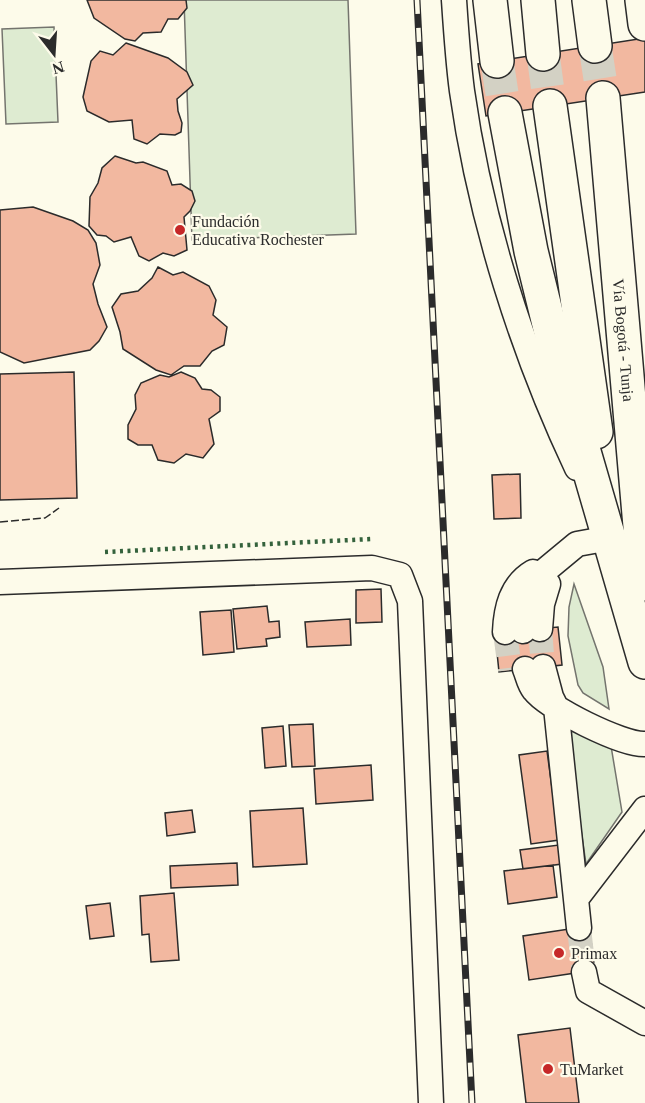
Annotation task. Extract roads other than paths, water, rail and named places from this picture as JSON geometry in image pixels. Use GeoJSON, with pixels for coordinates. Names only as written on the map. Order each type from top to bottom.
{"type":"FeatureCollection","features":[{"type":"Feature","properties":{"kind":"highway"},"geometry":{"type":"LineString","coordinates":[[490,0],[497,61]]}},
{"type":"Feature","properties":{"kind":"highway"},"geometry":{"type":"LineString","coordinates":[[538,0],[543,54]]}},
{"type":"Feature","properties":{"kind":"highway"},"geometry":{"type":"LineString","coordinates":[[589,0],[595,46]]}},
{"type":"Feature","properties":{"kind":"highway"},"geometry":{"type":"LineString","coordinates":[[642,0],[645,24]]}},
{"type":"Feature","properties":{"kind":"highway","name":"Vía Bogotá - Tunja"},"geometry":{"type":"LineString","coordinates":[[603,98],[645,584]]}},
{"type":"Feature","properties":{"kind":"highway"},"geometry":{"type":"LineString","coordinates":[[550,106],[610,538]]}},
{"type":"Feature","properties":{"kind":"highway"},"geometry":{"type":"LineString","coordinates":[[505,113],[531,251],[560,369],[645,662]]}},
{"type":"Feature","properties":{"kind":"street"},"geometry":{"type":"LineString","coordinates":[[454,0],[458,58],[486,212],[536,374],[555,422],[610,538],[577,544],[567,554],[550,579],[545,593],[523,631],[506,613],[515,590],[529,575],[567,554]]}},
{"type":"Feature","properties":{"kind":"street"},"geometry":{"type":"LineString","coordinates":[[463,0],[476,90],[520,326]]}},
{"type":"Feature","properties":{"kind":"street"},"geometry":{"type":"LineString","coordinates":[[0,582],[372,568],[400,575],[410,601],[431,1103]]}},
{"type":"Feature","properties":{"kind":"street"},"geometry":{"type":"LineString","coordinates":[[579,928],[548,701],[551,697],[526,669],[517,685],[548,701],[601,732],[636,744],[645,744]]}},
{"type":"Feature","properties":{"kind":"street"},"geometry":{"type":"LineString","coordinates":[[576,899],[645,808]]}},
{"type":"Feature","properties":{"kind":"street"},"geometry":{"type":"LineString","coordinates":[[584,972],[588,991],[645,1023]]}},
{"type":"Feature","properties":{"kind":"tunnel"},"geometry":{"type":"LineString","coordinates":[[595,46],[603,98]]}},
{"type":"Feature","properties":{"kind":"tunnel"},"geometry":{"type":"LineString","coordinates":[[543,54],[550,106]]}},
{"type":"Feature","properties":{"kind":"tunnel"},"geometry":{"type":"LineString","coordinates":[[497,61],[505,113]]}},
{"type":"Feature","properties":{"kind":"tunnel"},"geometry":{"type":"LineString","coordinates":[[540,629],[543,667]]}},
{"type":"Feature","properties":{"kind":"tunnel"},"geometry":{"type":"LineString","coordinates":[[505,632],[510,670]]}},
{"type":"Feature","properties":{"kind":"tunnel"},"geometry":{"type":"LineString","coordinates":[[579,928],[584,972]]}},
{"type":"Feature","properties":{"kind":"railway"},"geometry":{"type":"LineString","coordinates":[[417,0],[472,1103]]}},
{"type":"Feature","properties":{"kind":"place","name":"Fundación Educativa Rochester"},"geometry":{"type":"Point","coordinates":[180,230]}},
{"type":"Feature","properties":{"kind":"place","name":"Primax"},"geometry":{"type":"Point","coordinates":[559,953]}},
{"type":"Feature","properties":{"kind":"place","name":"TuMarket"},"geometry":{"type":"Point","coordinates":[548,1069]}}]}
